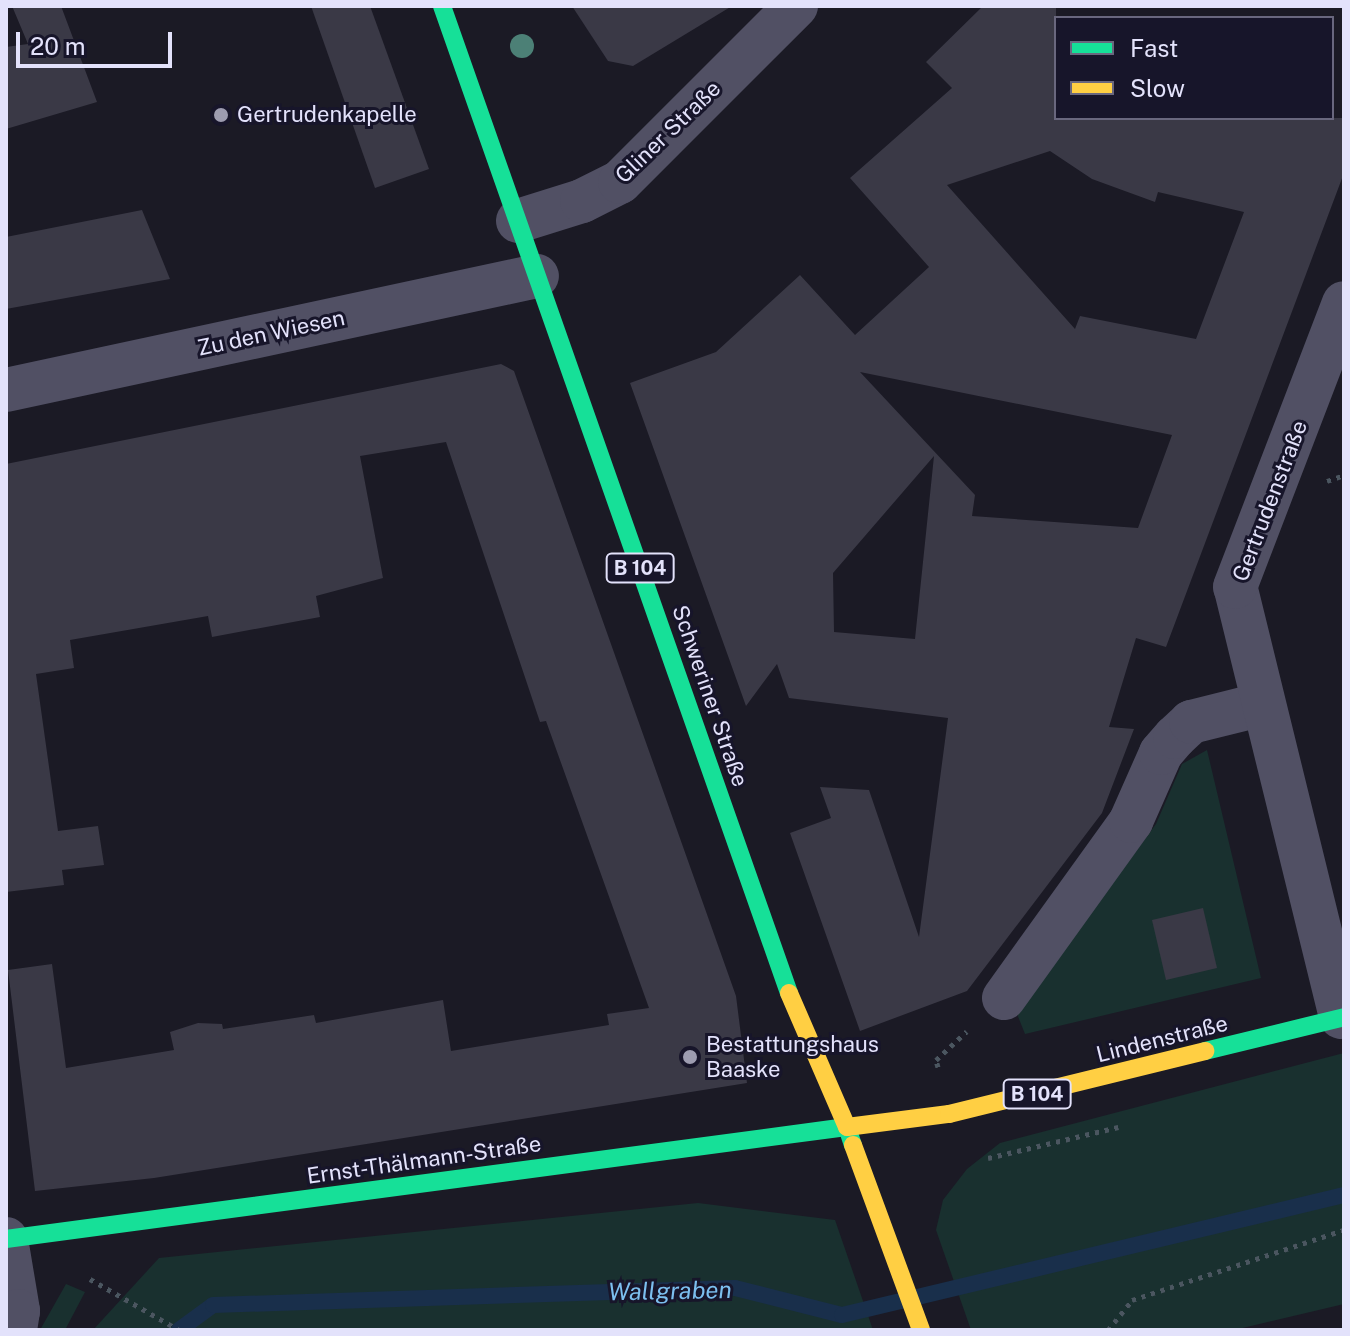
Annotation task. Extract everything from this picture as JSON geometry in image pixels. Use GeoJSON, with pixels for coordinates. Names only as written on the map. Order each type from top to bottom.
{"type":"FeatureCollection","features":[{"type":"Feature","properties":{"kind":"main road","name":"Schweriner Straße"},"geometry":{"type":"LineString","coordinates":[[442,6],[799,1022],[847,1127],[921,1330]]}},
{"type":"Feature","properties":{"kind":"main road","name":"Lindenstraße"},"geometry":{"type":"LineString","coordinates":[[847,1127],[949,1114],[1342,1017]]}},
{"type":"Feature","properties":{"kind":"main road","name":"Ernst-Thälmann-Straße"},"geometry":{"type":"LineString","coordinates":[[6,1238],[847,1127]]}},
{"type":"Feature","properties":{"kind":"street","name":"Gliner Straße"},"geometry":{"type":"LineString","coordinates":[[518,221],[582,201],[620,182],[796,6]]}},
{"type":"Feature","properties":{"kind":"street","name":"Zu den Wiesen"},"geometry":{"type":"LineString","coordinates":[[6,390],[537,276]]}},
{"type":"Feature","properties":{"kind":"street","name":"Gertrudenstraße"},"geometry":{"type":"LineString","coordinates":[[1342,1017],[1235,587],[1344,303]]}},
{"type":"Feature","properties":{"kind":"street"},"geometry":{"type":"LineString","coordinates":[[1004,998],[1131,821],[1161,753],[1175,737],[1191,722],[1263,704]]}},
{"type":"Feature","properties":{"kind":"street"},"geometry":{"type":"LineString","coordinates":[[6,1238],[18,1311],[15,1330]]}},
{"type":"Feature","properties":{"kind":"path"},"geometry":{"type":"LineString","coordinates":[[1108,1330],[1132,1300],[1344,1230]]}},
{"type":"Feature","properties":{"kind":"path"},"geometry":{"type":"LineString","coordinates":[[107,1287],[179,1330]]}},
{"type":"Feature","properties":{"kind":"green space"},"geometry":{"type":"Polygon","coordinates":[[[1207,750],[1261,978],[1025,1034],[1017,1014],[1156,824],[1182,764],[1207,750]]]}},
{"type":"Feature","properties":{"kind":"green space"},"geometry":{"type":"Polygon","coordinates":[[[1344,1053],[1344,1304],[1234,1330],[971,1330],[936,1230],[943,1200],[967,1169],[1000,1143],[1344,1053]]]}},
{"type":"Feature","properties":{"kind":"green space"},"geometry":{"type":"Polygon","coordinates":[[[698,1203],[835,1220],[873,1330],[93,1330],[159,1258],[698,1203]]]}},
{"type":"Feature","properties":{"kind":"green space"},"geometry":{"type":"Polygon","coordinates":[[[66,1284],[85,1292],[65,1330],[40,1330],[66,1284]]]}},
{"type":"Feature","properties":{"kind":"building"},"geometry":{"type":"Polygon","coordinates":[[[12,6],[61,6],[97,102],[6,129],[6,47],[28,44],[12,6]]]}},
{"type":"Feature","properties":{"kind":"building"},"geometry":{"type":"Polygon","coordinates":[[[311,6],[370,6],[429,169],[375,188],[311,6]]]}},
{"type":"Feature","properties":{"kind":"building"},"geometry":{"type":"Polygon","coordinates":[[[572,6],[732,6],[633,66],[608,61],[572,6]]]}},
{"type":"Feature","properties":{"kind":"building"},"geometry":{"type":"Polygon","coordinates":[[[983,6],[1056,6],[1054,120],[1344,118],[1344,173],[1166,647],[1136,638],[1109,727],[1134,729],[1102,813],[967,991],[860,1031],[790,833],[831,818],[820,787],[869,790],[919,937],[948,718],[789,698],[777,664],[746,706],[630,383],[716,352],[800,275],[855,335],[929,267],[850,178],[952,88],[926,62],[983,6]],[[1050,151],[947,185],[1075,329],[1080,316],[1196,339],[1244,212],[1158,192],[1155,202],[1092,179],[1050,151]],[[860,372],[975,495],[972,516],[1138,528],[1172,435],[860,372]],[[934,456],[833,573],[834,632],[915,639],[934,456]]]}},
{"type":"Feature","properties":{"kind":"building"},"geometry":{"type":"Polygon","coordinates":[[[142,210],[170,279],[6,309],[6,237],[142,210]]]}},
{"type":"Feature","properties":{"kind":"building"},"geometry":{"type":"Polygon","coordinates":[[[501,364],[514,371],[736,996],[747,1083],[154,1178],[35,1191],[8,970],[52,964],[66,1068],[174,1050],[170,1032],[198,1023],[222,1024],[223,1029],[314,1015],[316,1023],[443,1000],[451,1051],[609,1025],[607,1014],[649,1008],[546,721],[540,722],[446,442],[360,456],[383,578],[316,596],[320,617],[212,637],[208,616],[70,640],[74,668],[36,674],[58,831],[98,826],[104,865],[62,870],[64,885],[6,892],[6,464],[501,364]]]}},
{"type":"Feature","properties":{"kind":"building"},"geometry":{"type":"Polygon","coordinates":[[[1203,908],[1217,968],[1166,980],[1152,920],[1203,908]]]}},
{"type":"Feature","properties":{"kind":"waterway","name":"Wallgraben"},"geometry":{"type":"LineString","coordinates":[[179,1330],[213,1305],[735,1288],[842,1315],[1344,1195]]}},
{"type":"Feature","properties":{"kind":"traffic: fast"},"geometry":{"type":"LineString","coordinates":[[442,6],[789,993]]}},
{"type":"Feature","properties":{"kind":"traffic: fast"},"geometry":{"type":"LineString","coordinates":[[1205,1051],[1344,1017]]}},
{"type":"Feature","properties":{"kind":"traffic: fast"},"geometry":{"type":"LineString","coordinates":[[6,1239],[847,1127],[853,1145]]}},
{"type":"Feature","properties":{"kind":"traffic: slow"},"geometry":{"type":"LineString","coordinates":[[789,993],[847,1127],[949,1114],[1205,1051]]}},
{"type":"Feature","properties":{"kind":"traffic: slow"},"geometry":{"type":"LineString","coordinates":[[853,1145],[921,1330]]}},
{"type":"Feature","properties":{"kind":"place","name":"Gertrudenkapelle"},"geometry":{"type":"Point","coordinates":[221,115]}},
{"type":"Feature","properties":{"kind":"place","name":"Bestattungshaus Baaske"},"geometry":{"type":"Point","coordinates":[690,1057]}}]}
